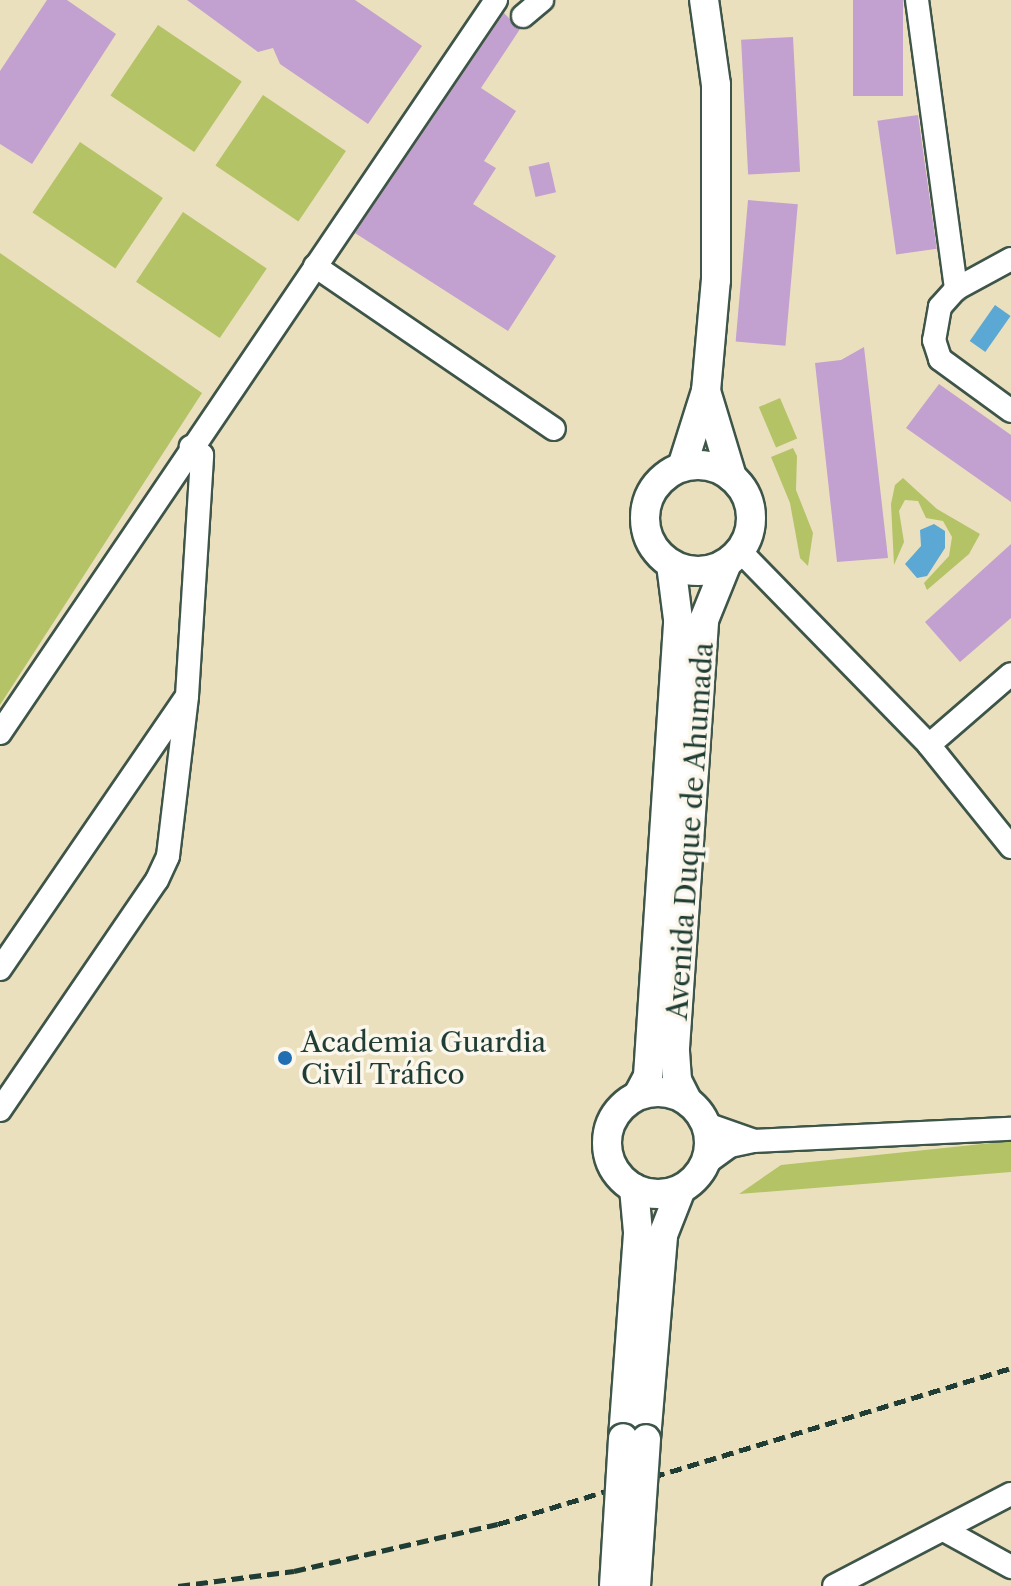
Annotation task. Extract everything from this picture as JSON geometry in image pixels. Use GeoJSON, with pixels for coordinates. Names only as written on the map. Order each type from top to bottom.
{"type":"FeatureCollection","features":[{"type":"Feature","properties":{"kind":"main road"},"geometry":{"type":"LineString","coordinates":[[682,467],[706,391],[719,164],[716,85],[704,0]]}},
{"type":"Feature","properties":{"kind":"main road"},"geometry":{"type":"LineString","coordinates":[[706,391],[732,477],[751,510],[750,532],[734,557],[706,571],[671,564],[656,551],[645,516],[651,493],[664,477],[682,467],[708,466],[732,477]]}},
{"type":"Feature","properties":{"kind":"main road","name":"Avenida Duque de Ahumada"},"geometry":{"type":"LineString","coordinates":[[687,1100],[677,1080],[675,1048],[703,635],[734,557]]}},
{"type":"Feature","properties":{"kind":"main road","name":"Avenida Duque de Ahumada"},"geometry":{"type":"LineString","coordinates":[[638,1095],[649,1061],[678,619],[671,564]]}},
{"type":"Feature","properties":{"kind":"main road"},"geometry":{"type":"LineString","coordinates":[[614,1586],[663,1235],[681,1189],[705,1164],[706,1124],[687,1100],[665,1092],[638,1095],[618,1110],[606,1142],[611,1165],[634,1188],[657,1194],[681,1189]]}},
{"type":"Feature","properties":{"kind":"main road"},"geometry":{"type":"LineString","coordinates":[[634,1188],[638,1232],[636,1586]]}},
{"type":"Feature","properties":{"kind":"street"},"geometry":{"type":"LineString","coordinates":[[0,733],[496,0]]}},
{"type":"Feature","properties":{"kind":"street"},"geometry":{"type":"LineString","coordinates":[[523,16],[542,0]]}},
{"type":"Feature","properties":{"kind":"street"},"geometry":{"type":"LineString","coordinates":[[917,0],[956,289]]}},
{"type":"Feature","properties":{"kind":"street"},"geometry":{"type":"LineString","coordinates":[[1011,259],[956,289],[935,321],[934,340],[940,359],[1011,411]]}},
{"type":"Feature","properties":{"kind":"street"},"geometry":{"type":"LineString","coordinates":[[315,266],[554,429]]}},
{"type":"Feature","properties":{"kind":"street"},"geometry":{"type":"LineString","coordinates":[[0,1110],[157,880],[174,825],[187,696],[202,455],[191,447]]}},
{"type":"Feature","properties":{"kind":"street"},"geometry":{"type":"LineString","coordinates":[[734,557],[929,745],[1011,847]]}},
{"type":"Feature","properties":{"kind":"street"},"geometry":{"type":"LineString","coordinates":[[929,745],[1011,674]]}},
{"type":"Feature","properties":{"kind":"street"},"geometry":{"type":"LineString","coordinates":[[0,969],[187,696]]}},
{"type":"Feature","properties":{"kind":"street"},"geometry":{"type":"LineString","coordinates":[[706,1124],[753,1141]]}},
{"type":"Feature","properties":{"kind":"street"},"geometry":{"type":"LineString","coordinates":[[705,1164],[730,1146],[753,1141],[1011,1129]]}},
{"type":"Feature","properties":{"kind":"street"},"geometry":{"type":"LineString","coordinates":[[834,1586],[1011,1494]]}},
{"type":"Feature","properties":{"kind":"street"},"geometry":{"type":"LineString","coordinates":[[944,1530],[1011,1567]]}},
{"type":"Feature","properties":{"kind":"green space"},"geometry":{"type":"Polygon","coordinates":[[[158,25],[242,81],[194,152],[110,95],[158,25]]]}},
{"type":"Feature","properties":{"kind":"green space"},"geometry":{"type":"Polygon","coordinates":[[[263,95],[346,151],[298,221],[215,165],[263,95]]]}},
{"type":"Feature","properties":{"kind":"green space"},"geometry":{"type":"Polygon","coordinates":[[[80,142],[163,198],[115,268],[32,212],[80,142]]]}},
{"type":"Feature","properties":{"kind":"green space"},"geometry":{"type":"Polygon","coordinates":[[[183,212],[267,268],[220,338],[136,282],[183,212]]]}},
{"type":"Feature","properties":{"kind":"green space"},"geometry":{"type":"Polygon","coordinates":[[[0,253],[202,393],[0,705],[0,253]]]}},
{"type":"Feature","properties":{"kind":"green space"},"geometry":{"type":"Polygon","coordinates":[[[780,398],[797,439],[776,447],[759,407],[780,398]]]}},
{"type":"Feature","properties":{"kind":"green space"},"geometry":{"type":"Polygon","coordinates":[[[793,448],[797,456],[796,490],[813,533],[808,566],[800,558],[790,503],[771,457],[793,448]]]}},
{"type":"Feature","properties":{"kind":"green space"},"geometry":{"type":"Polygon","coordinates":[[[903,478],[937,509],[980,534],[969,554],[927,590],[924,583],[949,556],[952,537],[943,521],[926,518],[918,501],[905,500],[899,511],[904,542],[894,565],[891,504],[895,485],[903,478]]]}},
{"type":"Feature","properties":{"kind":"green space"},"geometry":{"type":"Polygon","coordinates":[[[1011,1141],[1011,1172],[739,1194],[781,1165],[1011,1141]]]}},
{"type":"Feature","properties":{"kind":"water"},"geometry":{"type":"Polygon","coordinates":[[[995,305],[1011,316],[985,352],[970,341],[995,305]]]}},
{"type":"Feature","properties":{"kind":"water"},"geometry":{"type":"Polygon","coordinates":[[[934,524],[945,531],[945,548],[927,576],[917,578],[905,564],[921,546],[920,530],[934,524]]]}},
{"type":"Feature","properties":{"kind":"building"},"geometry":{"type":"Polygon","coordinates":[[[47,0],[67,0],[116,34],[32,164],[0,144],[0,71],[47,0]]]}},
{"type":"Feature","properties":{"kind":"building"},"geometry":{"type":"Polygon","coordinates":[[[187,0],[355,0],[422,46],[368,124],[280,64],[273,48],[258,52],[187,0]]]}},
{"type":"Feature","properties":{"kind":"building"},"geometry":{"type":"Polygon","coordinates":[[[853,0],[903,0],[903,96],[853,96],[853,0]]]}},
{"type":"Feature","properties":{"kind":"building"},"geometry":{"type":"Polygon","coordinates":[[[504,13],[520,29],[481,88],[516,111],[484,161],[496,168],[473,204],[556,256],[508,331],[355,233],[504,13]]]}},
{"type":"Feature","properties":{"kind":"building"},"geometry":{"type":"Polygon","coordinates":[[[793,37],[800,172],[748,175],[741,40],[793,37]]]}},
{"type":"Feature","properties":{"kind":"building"},"geometry":{"type":"Polygon","coordinates":[[[918,115],[937,249],[896,254],[877,121],[918,115]]]}},
{"type":"Feature","properties":{"kind":"building"},"geometry":{"type":"Polygon","coordinates":[[[549,162],[556,192],[536,197],[529,167],[549,162]]]}},
{"type":"Feature","properties":{"kind":"building"},"geometry":{"type":"Polygon","coordinates":[[[748,200],[798,204],[785,346],[736,341],[748,200]]]}},
{"type":"Feature","properties":{"kind":"building"},"geometry":{"type":"Polygon","coordinates":[[[864,347],[888,558],[837,562],[815,363],[841,360],[864,347]]]}},
{"type":"Feature","properties":{"kind":"building"},"geometry":{"type":"Polygon","coordinates":[[[939,384],[1011,435],[1011,502],[906,428],[939,384]]]}},
{"type":"Feature","properties":{"kind":"building"},"geometry":{"type":"Polygon","coordinates":[[[1011,544],[1011,618],[960,662],[925,622],[1011,544]]]}},
{"type":"Feature","properties":{"kind":"railway"},"geometry":{"type":"LineString","coordinates":[[178,1586],[294,1571],[498,1524],[1011,1368]]}},
{"type":"Feature","properties":{"kind":"place","name":"Academia Guardia Civil Tráfico"},"geometry":{"type":"Point","coordinates":[285,1058]}}]}
